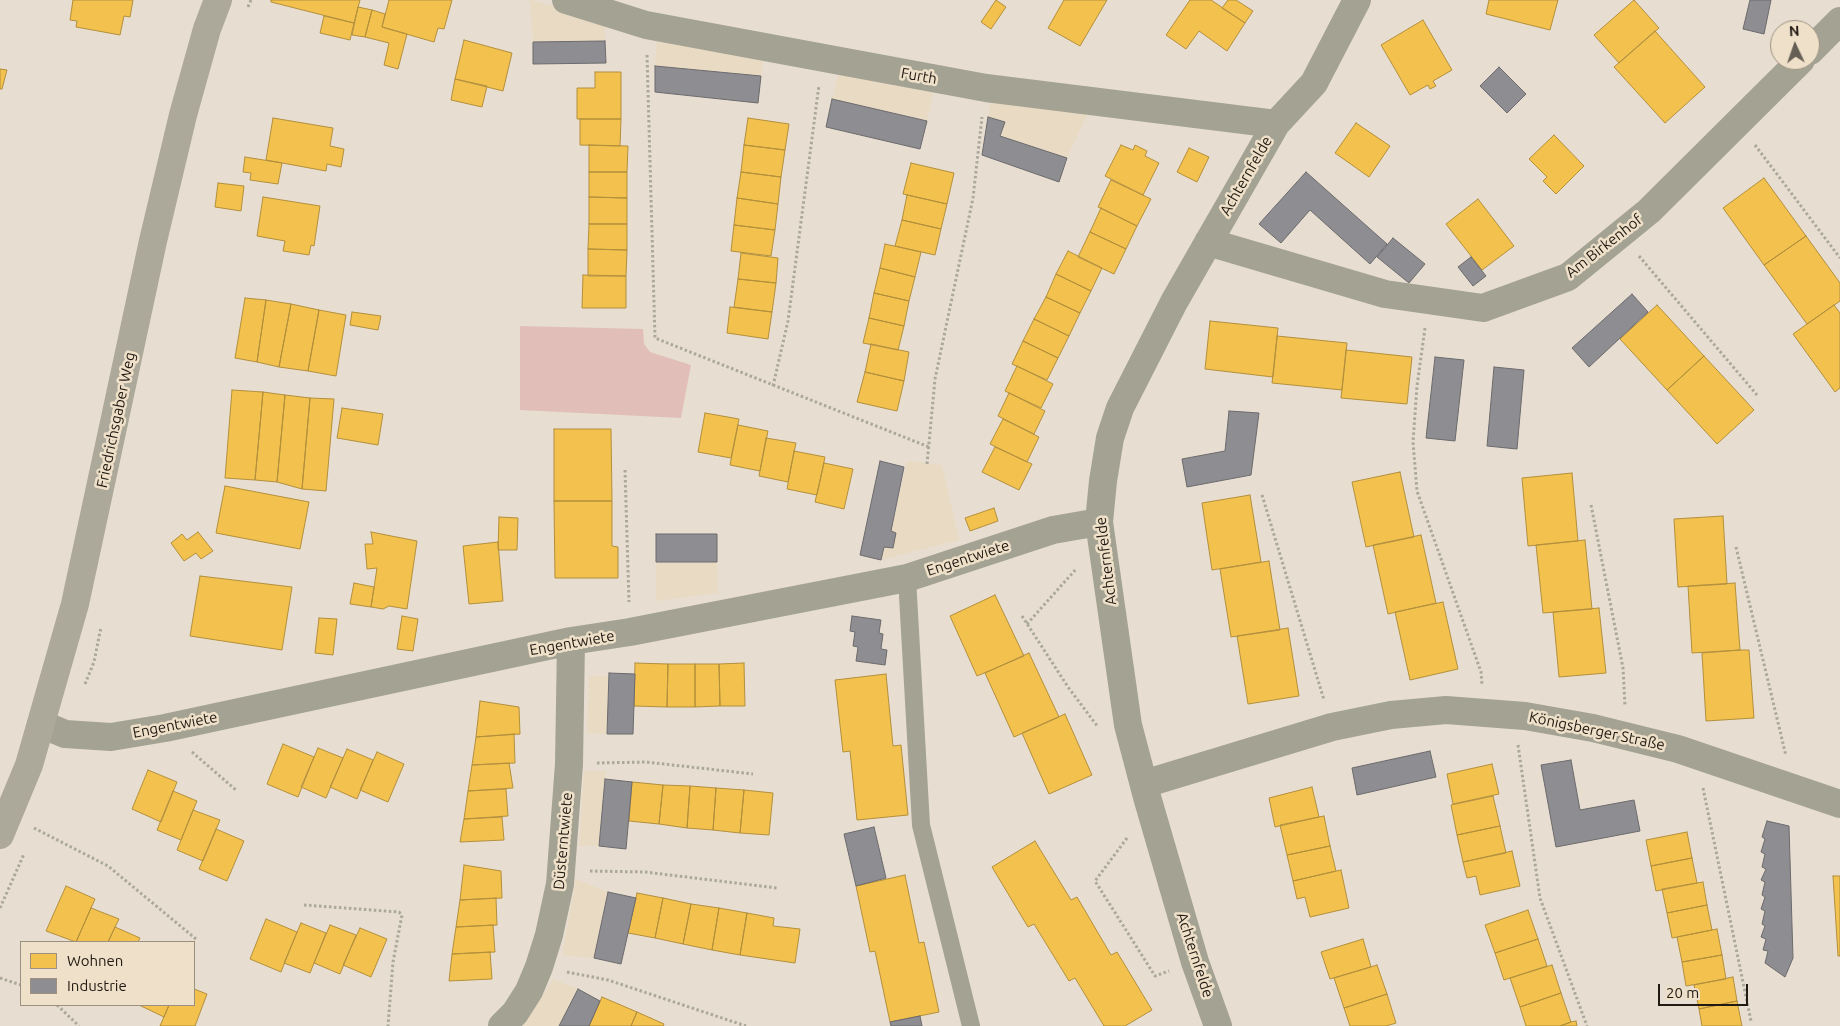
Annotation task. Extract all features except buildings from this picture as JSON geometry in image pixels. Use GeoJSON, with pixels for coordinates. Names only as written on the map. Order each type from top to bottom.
{"type":"FeatureCollection","features":[{"type":"Feature","properties":{"kind":"main road","name":"Friedrichsgaber Weg"},"geometry":{"type":"LineString","coordinates":[[5,824],[29,765],[78,595],[153,241],[182,115],[207,28],[218,0]]}},
{"type":"Feature","properties":{"kind":"street","name":"Furth"},"geometry":{"type":"LineString","coordinates":[[566,0],[646,25],[986,88],[1276,124]]}},
{"type":"Feature","properties":{"kind":"street","name":"Achternfelde"},"geometry":{"type":"LineString","coordinates":[[1218,1026],[1195,962],[1128,725],[1100,531],[1102,481],[1110,438],[1120,408],[1174,302],[1276,124],[1314,83],[1357,0]]}},
{"type":"Feature","properties":{"kind":"street"},"geometry":{"type":"LineString","coordinates":[[1820,41],[1840,21]]}},
{"type":"Feature","properties":{"kind":"street","name":"Am Birkenhof"},"geometry":{"type":"LineString","coordinates":[[1208,242],[1385,294],[1483,308],[1568,277],[1649,211],[1791,70]]}},
{"type":"Feature","properties":{"kind":"street","name":"Engentwiete"},"geometry":{"type":"LineString","coordinates":[[41,724],[65,734],[111,737],[165,728],[571,642],[908,578],[1053,530],[1100,531]]}},
{"type":"Feature","properties":{"kind":"street","name":"Düsterntwiete"},"geometry":{"type":"LineString","coordinates":[[502,1026],[515,1013],[529,990],[539,967],[553,918],[562,870],[569,764],[571,642]]}},
{"type":"Feature","properties":{"kind":"street","name":"Königsberger Straße"},"geometry":{"type":"LineString","coordinates":[[1147,796],[1332,727],[1391,715],[1446,710],[1514,715],[1593,728],[1628,736],[1678,749],[1840,804]]}},
{"type":"Feature","properties":{"kind":"lane"},"geometry":{"type":"LineString","coordinates":[[908,578],[921,825],[971,1026]]}},
{"type":"Feature","properties":{"kind":"path"},"geometry":{"type":"LineString","coordinates":[[646,25],[655,338],[929,447]]}},
{"type":"Feature","properties":{"kind":"path"},"geometry":{"type":"LineString","coordinates":[[773,386],[788,321],[822,58]]}},
{"type":"Feature","properties":{"kind":"path"},"geometry":{"type":"LineString","coordinates":[[927,464],[935,379],[973,198],[986,88]]}},
{"type":"Feature","properties":{"kind":"path"},"geometry":{"type":"LineString","coordinates":[[1738,122],[1840,258]]}},
{"type":"Feature","properties":{"kind":"path"},"geometry":{"type":"LineString","coordinates":[[1620,234],[1757,395]]}},
{"type":"Feature","properties":{"kind":"path"},"geometry":{"type":"LineString","coordinates":[[1428,301],[1417,386],[1413,442],[1417,491],[1481,672],[1482,713]]}},
{"type":"Feature","properties":{"kind":"path"},"geometry":{"type":"LineString","coordinates":[[625,470],[630,632]]}},
{"type":"Feature","properties":{"kind":"path"},"geometry":{"type":"LineString","coordinates":[[1262,495],[1332,727]]}},
{"type":"Feature","properties":{"kind":"path"},"geometry":{"type":"LineString","coordinates":[[1591,505],[1623,668],[1628,736]]}},
{"type":"Feature","properties":{"kind":"path"},"geometry":{"type":"LineString","coordinates":[[1027,624],[1100,531]]}},
{"type":"Feature","properties":{"kind":"path"},"geometry":{"type":"LineString","coordinates":[[1736,547],[1794,788]]}},
{"type":"Feature","properties":{"kind":"path"},"geometry":{"type":"LineString","coordinates":[[1022,616],[1068,687],[1105,736],[1128,725]]}},
{"type":"Feature","properties":{"kind":"path"},"geometry":{"type":"LineString","coordinates":[[1514,715],[1540,898],[1587,1026]]}},
{"type":"Feature","properties":{"kind":"path"},"geometry":{"type":"LineString","coordinates":[[165,728],[236,790]]}},
{"type":"Feature","properties":{"kind":"path"},"geometry":{"type":"LineString","coordinates":[[1697,756],[1751,1021]]}},
{"type":"Feature","properties":{"kind":"path"},"geometry":{"type":"LineString","coordinates":[[569,764],[646,762],[753,774]]}},
{"type":"Feature","properties":{"kind":"path"},"geometry":{"type":"LineString","coordinates":[[1147,796],[1095,881],[1155,976],[1195,962]]}},
{"type":"Feature","properties":{"kind":"path"},"geometry":{"type":"LineString","coordinates":[[5,824],[35,828],[108,866],[196,939]]}},
{"type":"Feature","properties":{"kind":"path"},"geometry":{"type":"LineString","coordinates":[[562,870],[645,872],[777,888]]}},
{"type":"Feature","properties":{"kind":"path"},"geometry":{"type":"LineString","coordinates":[[304,905],[399,912],[402,915],[393,962],[388,1026]]}},
{"type":"Feature","properties":{"kind":"path"},"geometry":{"type":"LineString","coordinates":[[539,967],[608,980],[746,1026]]}},
{"type":"Feature","properties":{"kind":"path"},"geometry":{"type":"LineString","coordinates":[[0,978],[20,985]]}},
{"type":"Feature","properties":{"kind":"path"},"geometry":{"type":"LineString","coordinates":[[57,1006],[79,1026]]}},
{"type":"Feature","properties":{"kind":"shaded area"},"geometry":{"type":"Polygon","coordinates":[[[530,0],[605,20],[605,41],[533,42],[530,0]]]}},
{"type":"Feature","properties":{"kind":"shaded area"},"geometry":{"type":"Polygon","coordinates":[[[657,33],[764,54],[761,76],[655,66],[657,33]]]}},
{"type":"Feature","properties":{"kind":"shaded area"},"geometry":{"type":"Polygon","coordinates":[[[839,72],[933,93],[927,121],[832,99],[839,72]]]}},
{"type":"Feature","properties":{"kind":"shaded area"},"geometry":{"type":"Polygon","coordinates":[[[990,100],[1087,115],[1067,158],[1000,136],[1004,122],[988,117],[990,100]]]}},
{"type":"Feature","properties":{"kind":"shaded area"},"geometry":{"type":"Polygon","coordinates":[[[520,326],[643,329],[644,344],[650,352],[691,365],[681,418],[520,410],[520,326]]]}},
{"type":"Feature","properties":{"kind":"shaded area"},"geometry":{"type":"Polygon","coordinates":[[[907,461],[942,465],[959,540],[881,560],[884,547],[893,548],[896,533],[891,531],[907,461]]]}},
{"type":"Feature","properties":{"kind":"shaded area"},"geometry":{"type":"Polygon","coordinates":[[[656,562],[717,562],[718,593],[656,601],[656,562]]]}},
{"type":"Feature","properties":{"kind":"shaded area"},"geometry":{"type":"Polygon","coordinates":[[[589,676],[609,676],[607,734],[587,733],[589,676]]]}},
{"type":"Feature","properties":{"kind":"shaded area"},"geometry":{"type":"Polygon","coordinates":[[[584,771],[606,771],[599,846],[579,846],[584,771]]]}},
{"type":"Feature","properties":{"kind":"shaded area"},"geometry":{"type":"Polygon","coordinates":[[[576,879],[608,892],[594,958],[562,955],[576,879]]]}},
{"type":"Feature","properties":{"kind":"shaded area"},"geometry":{"type":"Polygon","coordinates":[[[553,979],[578,989],[559,1026],[523,1026],[553,979]]]}}]}
